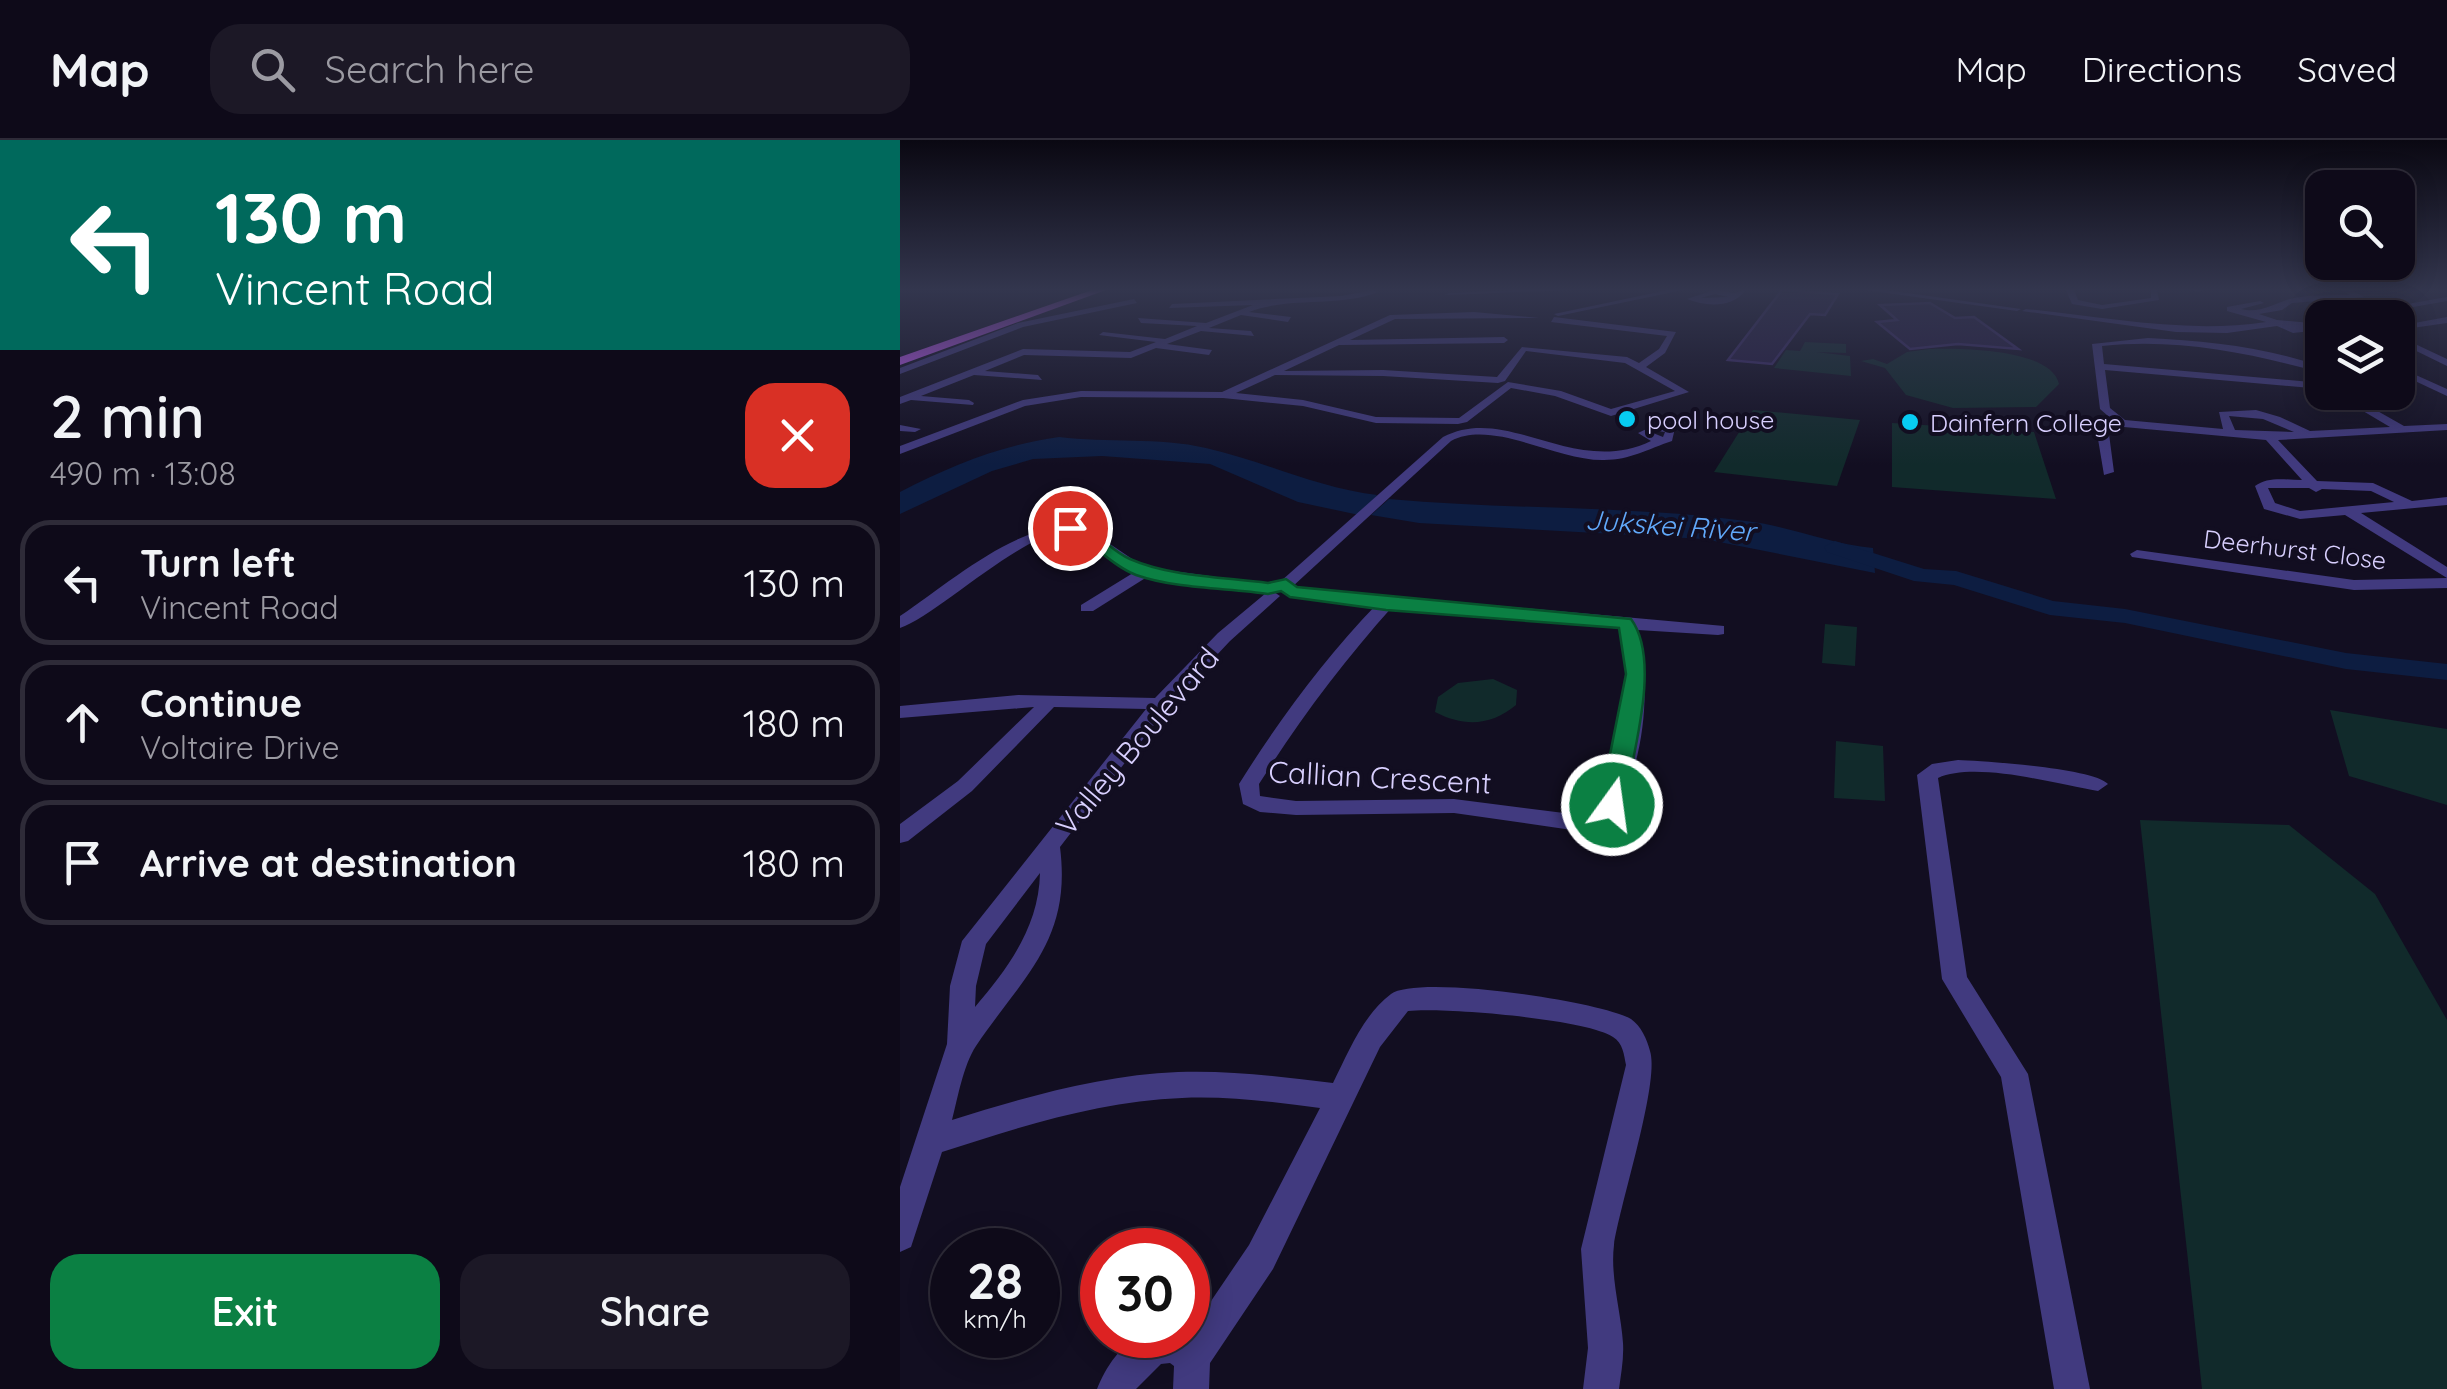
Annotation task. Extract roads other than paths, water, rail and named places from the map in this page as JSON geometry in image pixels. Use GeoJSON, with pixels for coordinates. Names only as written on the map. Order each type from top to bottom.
{"type":"FeatureCollection","features":[{"type":"Feature","properties":{"kind":"main road"},"geometry":{"type":"LineString","coordinates":[[903,366],[949,348]]}},
{"type":"Feature","properties":{"kind":"street"},"geometry":{"type":"LineString","coordinates":[[903,366],[959,348]]}},
{"type":"Feature","properties":{"kind":"street"},"geometry":{"type":"LineString","coordinates":[[946,353],[1118,357],[1148,348]]}},
{"type":"Feature","properties":{"kind":"street"},"geometry":{"type":"LineString","coordinates":[[1176,348],[1209,352]]}},
{"type":"Feature","properties":{"kind":"street"},"geometry":{"type":"LineString","coordinates":[[1222,395],[1277,374],[1328,348]]}},
{"type":"Feature","properties":{"kind":"street"},"geometry":{"type":"LineString","coordinates":[[1504,383],[1522,348]]}},
{"type":"Feature","properties":{"kind":"street"},"geometry":{"type":"LineString","coordinates":[[1277,374],[1383,373],[1474,379],[1530,388],[1611,414],[1684,394],[1682,388],[1642,366],[1604,355],[1556,348]]}},
{"type":"Feature","properties":{"kind":"street"},"geometry":{"type":"LineString","coordinates":[[1642,366],[1662,348]]}},
{"type":"Feature","properties":{"kind":"street"},"geometry":{"type":"LineString","coordinates":[[2096,348],[2106,409],[2122,423]]}},
{"type":"Feature","properties":{"kind":"street"},"geometry":{"type":"LineString","coordinates":[[2210,348],[2274,353],[2305,364]]}},
{"type":"Feature","properties":{"kind":"street"},"geometry":{"type":"LineString","coordinates":[[2417,348],[2447,363]]}},
{"type":"Feature","properties":{"kind":"street"},"geometry":{"type":"LineString","coordinates":[[904,400],[1020,352]]}},
{"type":"Feature","properties":{"kind":"street"},"geometry":{"type":"LineString","coordinates":[[903,366],[932,368]]}},
{"type":"Feature","properties":{"kind":"street"},"geometry":{"type":"LineString","coordinates":[[2098,366],[2305,384]]}},
{"type":"Feature","properties":{"kind":"street"},"geometry":{"type":"LineString","coordinates":[[970,372],[1038,378]]}},
{"type":"Feature","properties":{"kind":"street"},"geometry":{"type":"LineString","coordinates":[[2415,378],[2447,393]]}},
{"type":"Feature","properties":{"kind":"street","name":"Valley Boulevard"},"geometry":{"type":"LineString","coordinates":[[900,1236],[961,1044],[959,1012],[973,943],[1160,704],[1224,637],[1398,485],[1504,383]]}},
{"type":"Feature","properties":{"kind":"street"},"geometry":{"type":"LineString","coordinates":[[900,450],[1046,398],[1222,395],[1303,403],[1376,420],[1435,420],[1490,430],[1579,456],[1624,456],[1660,441]]}},
{"type":"Feature","properties":{"kind":"street"},"geometry":{"type":"LineString","coordinates":[[904,400],[969,403]]}},
{"type":"Feature","properties":{"kind":"street"},"geometry":{"type":"LineString","coordinates":[[2368,410],[2402,429]]}},
{"type":"Feature","properties":{"kind":"street"},"geometry":{"type":"LineString","coordinates":[[2230,433],[2223,414],[2239,412],[2271,416],[2306,435]]}},
{"type":"Feature","properties":{"kind":"street"},"geometry":{"type":"LineString","coordinates":[[2108,472],[2102,433],[2122,423],[2268,437],[2447,428]]}},
{"type":"Feature","properties":{"kind":"street"},"geometry":{"type":"LineString","coordinates":[[900,428],[915,429]]}},
{"type":"Feature","properties":{"kind":"street"},"geometry":{"type":"LineString","coordinates":[[2268,437],[2316,488]]}},
{"type":"Feature","properties":{"kind":"street"},"geometry":{"type":"LineString","coordinates":[[2410,505],[2372,488],[2261,486],[2270,506],[2280,512],[2348,511],[2410,505],[2447,501]]}},
{"type":"Feature","properties":{"kind":"street"},"geometry":{"type":"LineString","coordinates":[[2348,511],[2447,573]]}},
{"type":"Feature","properties":{"kind":"street"},"geometry":{"type":"LineString","coordinates":[[900,623],[984,566],[1059,529],[1080,529],[1110,557],[1144,572],[1386,604],[1718,630]]}},
{"type":"Feature","properties":{"kind":"street","name":"Deerhurst Close"},"geometry":{"type":"LineString","coordinates":[[2137,554],[2344,584],[2447,583]]}},
{"type":"Feature","properties":{"kind":"street"},"geometry":{"type":"LineString","coordinates":[[1087,608],[1144,572]]}},
{"type":"Feature","properties":{"kind":"street","name":"Callian Crescent"},"geometry":{"type":"LineString","coordinates":[[1386,604],[1338,656],[1297,711],[1250,784],[1248,794],[1254,802],[1296,808],[1454,806],[1572,822],[1606,814],[1616,791],[1634,698],[1636,674],[1624,623]]}},
{"type":"Feature","properties":{"kind":"street"},"geometry":{"type":"LineString","coordinates":[[900,712],[1050,701],[1160,704]]}},
{"type":"Feature","properties":{"kind":"street"},"geometry":{"type":"LineString","coordinates":[[900,834],[965,786],[1050,701]]}},
{"type":"Feature","properties":{"kind":"street"},"geometry":{"type":"LineString","coordinates":[[2072,1389],[2014,1074],[1955,980],[1927,775],[1935,769],[1980,767],[2098,784]]}},
{"type":"Feature","properties":{"kind":"street","name":"Valley Boulevard"},"geometry":{"type":"LineString","coordinates":[[961,1044],[1019,970],[1044,925],[1053,888],[1049,847]]}},
{"type":"Feature","properties":{"kind":"street"},"geometry":{"type":"LineString","coordinates":[[1191,1374],[1261,1257],[1370,1038],[1390,1010],[1408,998],[1442,997],[1585,1016],[1626,1030],[1636,1046],[1640,1064],[1597,1249],[1606,1348],[1601,1389]]}},
{"type":"Feature","properties":{"kind":"street"},"geometry":{"type":"LineString","coordinates":[[933,1140],[1108,1092],[1163,1086],[1338,1096]]}},
{"type":"Feature","properties":{"kind":"street"},"geometry":{"type":"LineString","coordinates":[[1115,1389],[1131,1365],[1154,1348],[1183,1348],[1191,1374]]}},
{"type":"Feature","properties":{"kind":"water"},"geometry":{"type":"Polygon","coordinates":[[[1059,437],[1188,445],[1228,453],[1333,487],[1377,495],[1364,516],[1298,502],[1210,464],[1102,456],[1033,459],[992,471],[900,514],[900,492],[919,482],[997,451],[1059,437]]]}},
{"type":"Feature","properties":{"kind":"water"},"geometry":{"type":"Polygon","coordinates":[[[1389,499],[1657,512],[1762,523],[1873,548],[1875,573],[1704,539],[1419,523],[1371,515],[1389,499]]]}},
{"type":"Feature","properties":{"kind":"waterway","name":"Jukskei River"},"geometry":{"type":"LineString","coordinates":[[1835,547],[1922,576],[1956,578],[2050,608],[2125,616],[2346,661],[2447,672]]}},
{"type":"Feature","properties":{"kind":"place","name":"pool house"},"geometry":{"type":"Point","coordinates":[1627,419]}},
{"type":"Feature","properties":{"kind":"place","name":"Dainfern College"},"geometry":{"type":"Point","coordinates":[1910,422]}}]}
